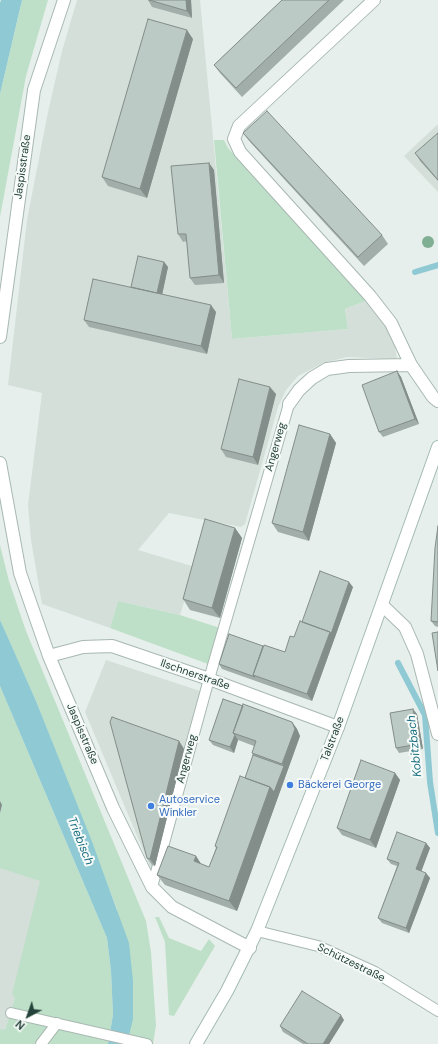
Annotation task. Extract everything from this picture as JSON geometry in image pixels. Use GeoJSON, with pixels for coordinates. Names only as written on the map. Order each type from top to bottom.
{"type":"FeatureCollection","features":[{"type":"Feature","properties":{"kind":"street","name":"Jaspisstraße"},"geometry":{"type":"LineString","coordinates":[[0,337],[34,90],[64,0]]}},
{"type":"Feature","properties":{"kind":"street"},"geometry":{"type":"LineString","coordinates":[[374,0],[239,126],[234,139],[240,152],[370,296],[391,324],[411,365],[433,397],[438,401]]}},
{"type":"Feature","properties":{"kind":"street","name":"Angerweg"},"geometry":{"type":"LineString","coordinates":[[289,404],[299,390],[312,378],[327,369],[349,366],[411,365]]}},
{"type":"Feature","properties":{"kind":"street","name":"Talstraße"},"geometry":{"type":"LineString","coordinates":[[196,1044],[250,948],[257,931],[338,727],[438,447]]}},
{"type":"Feature","properties":{"kind":"street","name":"Jaspisstraße"},"geometry":{"type":"LineString","coordinates":[[0,463],[20,573],[50,656],[113,808],[152,887],[172,907],[250,948]]}},
{"type":"Feature","properties":{"kind":"street"},"geometry":{"type":"LineString","coordinates":[[382,605],[405,627],[417,654],[438,734]]}},
{"type":"Feature","properties":{"kind":"street","name":"Ilschnerstraße"},"geometry":{"type":"LineString","coordinates":[[50,656],[83,647],[112,646],[209,679],[338,727]]}},
{"type":"Feature","properties":{"kind":"lane","name":"Angerweg"},"geometry":{"type":"LineString","coordinates":[[152,887],[209,679],[289,404]]}},
{"type":"Feature","properties":{"kind":"lane","name":"Schützestraße"},"geometry":{"type":"LineString","coordinates":[[257,931],[318,946],[375,972],[438,1011]]}},
{"type":"Feature","properties":{"kind":"lane"},"geometry":{"type":"LineString","coordinates":[[11,1013],[147,1044]]}},
{"type":"Feature","properties":{"kind":"lane"},"geometry":{"type":"LineString","coordinates":[[41,1044],[57,1023]]}},
{"type":"Feature","properties":{"kind":"shaded area"},"geometry":{"type":"Polygon","coordinates":[[[77,0],[200,0],[232,339],[348,329],[345,309],[368,300],[393,337],[397,359],[347,357],[323,363],[298,376],[286,390],[278,407],[245,524],[241,527],[169,513],[138,550],[195,567],[180,615],[118,601],[110,628],[42,604],[31,540],[28,505],[42,393],[8,385],[27,220],[48,112],[62,51],[77,0]]]}},
{"type":"Feature","properties":{"kind":"shaded area"},"geometry":{"type":"Polygon","coordinates":[[[438,124],[438,192],[404,156],[438,124]]]}},
{"type":"Feature","properties":{"kind":"shaded area"},"geometry":{"type":"Polygon","coordinates":[[[106,660],[200,691],[155,868],[151,869],[85,712],[106,660]]]}},
{"type":"Feature","properties":{"kind":"shaded area"},"geometry":{"type":"Polygon","coordinates":[[[0,778],[55,879],[5,1030],[0,1038],[0,778]]]}},
{"type":"Feature","properties":{"kind":"green space"},"geometry":{"type":"Polygon","coordinates":[[[22,0],[48,0],[26,76],[0,217],[0,94],[22,0]]]}},
{"type":"Feature","properties":{"kind":"green space"},"geometry":{"type":"Polygon","coordinates":[[[214,140],[224,140],[228,148],[368,300],[345,309],[348,329],[232,339],[214,140]]]}},
{"type":"Feature","properties":{"kind":"green space"},"geometry":{"type":"Polygon","coordinates":[[[0,545],[9,581],[26,631],[146,921],[151,952],[156,1025],[153,1044],[127,1044],[117,909],[36,701],[0,620],[0,545]]]}},
{"type":"Feature","properties":{"kind":"green space"},"geometry":{"type":"Polygon","coordinates":[[[118,601],[180,615],[220,628],[208,664],[110,628],[118,601]]]}},
{"type":"Feature","properties":{"kind":"green space"},"geometry":{"type":"Polygon","coordinates":[[[0,686],[107,938],[111,971],[113,1015],[108,1044],[0,1044],[0,1029],[5,1030],[15,998],[12,994],[40,881],[0,868],[0,813],[2,805],[0,804],[0,686]]]}},
{"type":"Feature","properties":{"kind":"green space"},"geometry":{"type":"Polygon","coordinates":[[[155,917],[159,917],[169,938],[201,951],[209,939],[215,946],[174,1016],[169,1015],[165,942],[155,917]]]}},
{"type":"Feature","properties":{"kind":"water"},"geometry":{"type":"Polygon","coordinates":[[[1,0],[22,0],[0,94],[0,3],[1,0]]]}},
{"type":"Feature","properties":{"kind":"water","name":"Triebisch"},"geometry":{"type":"Polygon","coordinates":[[[0,620],[36,701],[91,839],[129,943],[133,981],[133,1019],[127,1044],[108,1044],[113,1015],[111,971],[107,938],[0,686],[0,620]]]}},
{"type":"Feature","properties":{"kind":"building"},"geometry":{"type":"Polygon","coordinates":[[[149,0],[186,0],[187,11],[149,0]]]}},
{"type":"Feature","properties":{"kind":"building"},"geometry":{"type":"Polygon","coordinates":[[[282,0],[329,0],[236,88],[214,65],[282,0]]]}},
{"type":"Feature","properties":{"kind":"building"},"geometry":{"type":"Polygon","coordinates":[[[148,19],[187,30],[140,189],[102,177],[148,19]]]}},
{"type":"Feature","properties":{"kind":"building"},"geometry":{"type":"Polygon","coordinates":[[[267,111],[382,235],[358,257],[243,133],[267,111]]]}},
{"type":"Feature","properties":{"kind":"building"},"geometry":{"type":"Polygon","coordinates":[[[438,133],[438,180],[415,153],[438,133]]]}},
{"type":"Feature","properties":{"kind":"building"},"geometry":{"type":"Polygon","coordinates":[[[209,163],[219,275],[190,278],[186,234],[178,234],[171,166],[209,163]]]}},
{"type":"Feature","properties":{"kind":"building"},"geometry":{"type":"Polygon","coordinates":[[[138,256],[164,262],[157,293],[131,287],[138,256]]]}},
{"type":"Feature","properties":{"kind":"building"},"geometry":{"type":"Polygon","coordinates":[[[93,279],[211,305],[201,346],[84,320],[93,279]]]}},
{"type":"Feature","properties":{"kind":"building"},"geometry":{"type":"Polygon","coordinates":[[[397,371],[415,419],[379,432],[362,385],[397,371]]]}},
{"type":"Feature","properties":{"kind":"building"},"geometry":{"type":"Polygon","coordinates":[[[239,379],[270,387],[253,457],[221,449],[239,379]]]}},
{"type":"Feature","properties":{"kind":"building"},"geometry":{"type":"Polygon","coordinates":[[[299,425],[330,434],[303,532],[272,523],[299,425]]]}},
{"type":"Feature","properties":{"kind":"building"},"geometry":{"type":"Polygon","coordinates":[[[205,519],[235,528],[212,608],[183,599],[205,519]]]}},
{"type":"Feature","properties":{"kind":"building"},"geometry":{"type":"Polygon","coordinates":[[[438,526],[438,622],[431,621],[435,548],[438,526]]]}},
{"type":"Feature","properties":{"kind":"building"},"geometry":{"type":"Polygon","coordinates":[[[320,571],[349,582],[331,634],[330,632],[302,622],[320,571]]]}},
{"type":"Feature","properties":{"kind":"building"},"geometry":{"type":"Polygon","coordinates":[[[300,621],[330,632],[307,694],[253,675],[264,645],[285,652],[290,636],[294,637],[300,621]]]}},
{"type":"Feature","properties":{"kind":"building"},"geometry":{"type":"Polygon","coordinates":[[[438,632],[438,671],[432,633],[438,632]]]}},
{"type":"Feature","properties":{"kind":"building"},"geometry":{"type":"Polygon","coordinates":[[[229,634],[263,646],[253,675],[255,677],[219,664],[229,634]]]}},
{"type":"Feature","properties":{"kind":"building"},"geometry":{"type":"Polygon","coordinates":[[[223,699],[243,706],[233,733],[235,735],[230,747],[209,740],[223,699]]]}},
{"type":"Feature","properties":{"kind":"building"},"geometry":{"type":"Polygon","coordinates":[[[243,704],[292,722],[295,729],[282,764],[252,753],[256,741],[233,733],[243,704]]]}},
{"type":"Feature","properties":{"kind":"building"},"geometry":{"type":"Polygon","coordinates":[[[413,709],[419,744],[396,748],[390,713],[413,709]]]}},
{"type":"Feature","properties":{"kind":"building"},"geometry":{"type":"Polygon","coordinates":[[[112,717],[179,741],[150,859],[147,858],[110,722],[112,717]]]}},
{"type":"Feature","properties":{"kind":"building"},"geometry":{"type":"Polygon","coordinates":[[[253,755],[284,766],[274,792],[270,787],[245,778],[253,755]]]}},
{"type":"Feature","properties":{"kind":"building"},"geometry":{"type":"Polygon","coordinates":[[[361,760],[395,773],[370,840],[337,828],[361,760]]]}},
{"type":"Feature","properties":{"kind":"building"},"geometry":{"type":"Polygon","coordinates":[[[240,776],[270,787],[229,901],[157,875],[168,846],[196,856],[194,861],[209,867],[240,776]]]}},
{"type":"Feature","properties":{"kind":"building"},"geometry":{"type":"Polygon","coordinates":[[[397,832],[426,843],[416,869],[426,873],[406,928],[378,918],[399,863],[387,859],[397,832]]]}},
{"type":"Feature","properties":{"kind":"building"},"geometry":{"type":"Polygon","coordinates":[[[302,991],[341,1015],[323,1044],[308,1044],[280,1026],[302,991]]]}},
{"type":"Feature","properties":{"kind":"waterway"},"geometry":{"type":"LineString","coordinates":[[415,272],[438,265]]}},
{"type":"Feature","properties":{"kind":"waterway","name":"Kobitzbach"},"geometry":{"type":"LineString","coordinates":[[398,663],[425,715],[430,782],[438,833]]}},
{"type":"Feature","properties":{"kind":"place","name":"Bäckerei George"},"geometry":{"type":"Point","coordinates":[290,785]}},
{"type":"Feature","properties":{"kind":"place","name":"Autoservice Winkler"},"geometry":{"type":"Point","coordinates":[151,806]}}]}
